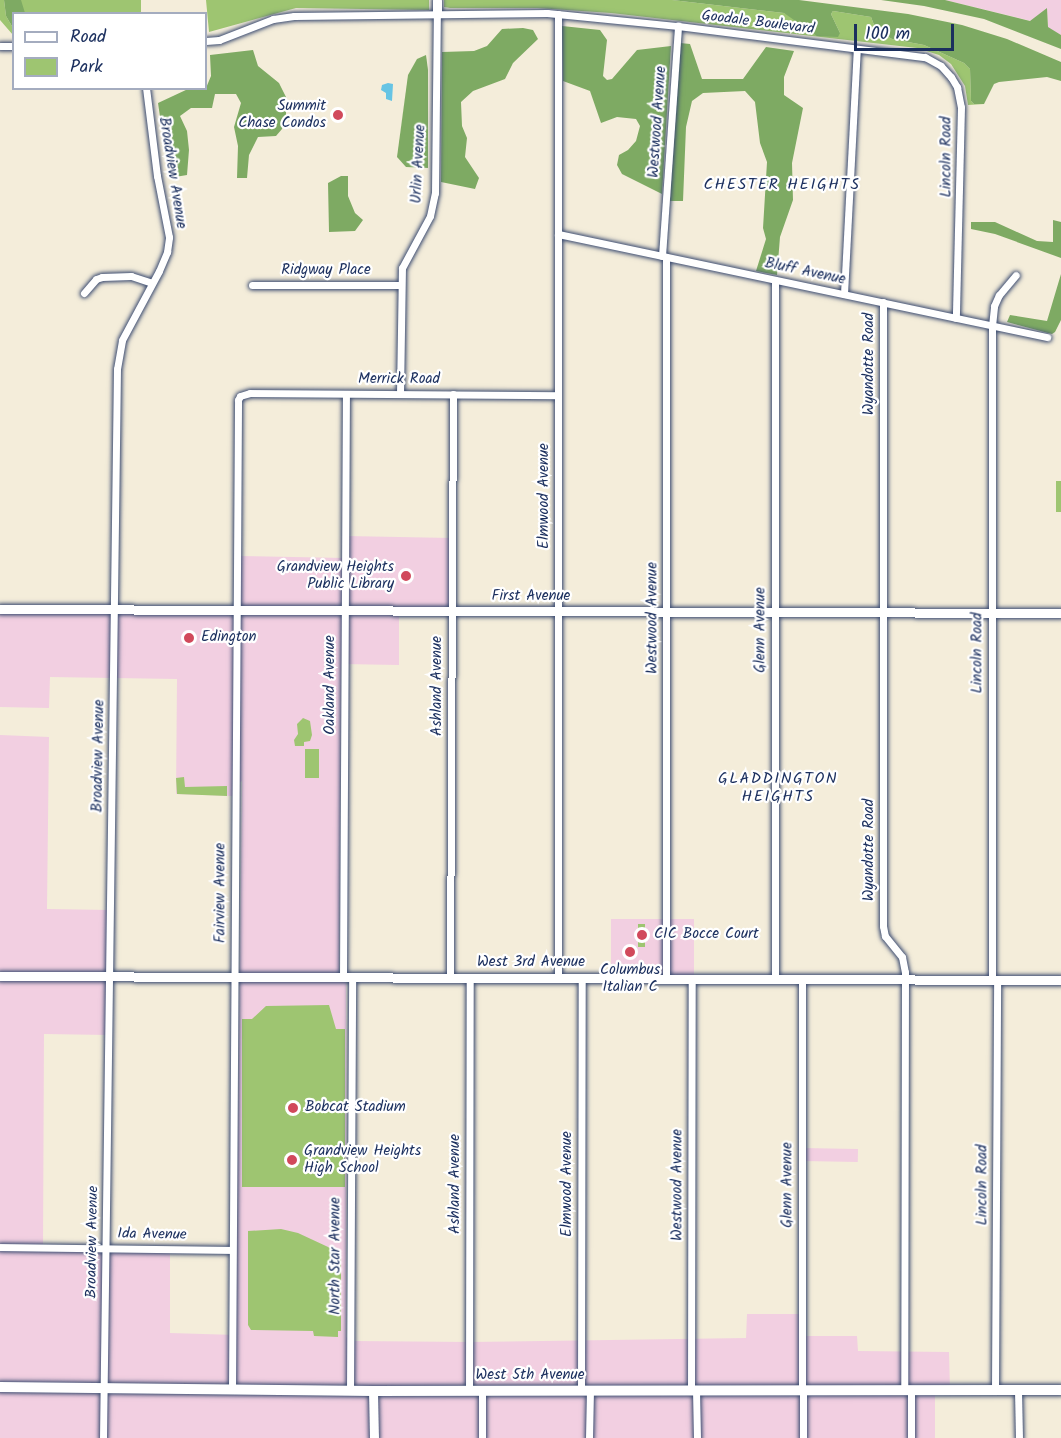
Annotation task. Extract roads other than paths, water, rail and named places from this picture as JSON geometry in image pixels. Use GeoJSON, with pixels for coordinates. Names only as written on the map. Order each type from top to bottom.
{"type":"FeatureCollection","features":[{"type":"Feature","properties":{"kind":"main road","name":"West 5th Avenue"},"geometry":{"type":"LineString","coordinates":[[0,1386],[350,1391],[1061,1390]]}},
{"type":"Feature","properties":{"kind":"street","name":"Urlin Avenue"},"geometry":{"type":"LineString","coordinates":[[400,394],[400,285],[405,259],[430,216],[435,193],[437,0]]}},
{"type":"Feature","properties":{"kind":"street","name":"Goodale Boulevard"},"geometry":{"type":"LineString","coordinates":[[207,41],[219,40],[273,19],[294,16],[558,14],[678,26],[920,56],[933,61],[947,72]]}},
{"type":"Feature","properties":{"kind":"street","name":"Elmwood Avenue"},"geometry":{"type":"LineString","coordinates":[[558,14],[558,978]]}},
{"type":"Feature","properties":{"kind":"street","name":"Westwood Avenue"},"geometry":{"type":"LineString","coordinates":[[666,978],[664,257],[678,26]]}},
{"type":"Feature","properties":{"kind":"street"},"geometry":{"type":"LineString","coordinates":[[844,294],[857,49]]}},
{"type":"Feature","properties":{"kind":"street","name":"Lincoln Road"},"geometry":{"type":"LineString","coordinates":[[947,72],[957,87],[961,107],[956,318]]}},
{"type":"Feature","properties":{"kind":"street","name":"Broadview Avenue"},"geometry":{"type":"LineString","coordinates":[[103,1438],[118,354],[122,340],[167,252],[169,237],[157,176],[146,90]]}},
{"type":"Feature","properties":{"kind":"street","name":"Bluff Avenue"},"geometry":{"type":"LineString","coordinates":[[558,234],[1047,337]]}},
{"type":"Feature","properties":{"kind":"street","name":"Lincoln Road"},"geometry":{"type":"LineString","coordinates":[[995,1390],[992,326],[994,306],[999,295],[1016,275]]}},
{"type":"Feature","properties":{"kind":"street"},"geometry":{"type":"LineString","coordinates":[[84,293],[96,279],[102,277],[131,276],[152,283]]}},
{"type":"Feature","properties":{"kind":"street","name":"Glenn Avenue"},"geometry":{"type":"LineString","coordinates":[[775,280],[775,979]]}},
{"type":"Feature","properties":{"kind":"street","name":"Ridgway Place"},"geometry":{"type":"LineString","coordinates":[[252,285],[400,285]]}},
{"type":"Feature","properties":{"kind":"street","name":"Wyandotte Road"},"geometry":{"type":"LineString","coordinates":[[883,302],[884,926],[885,936],[902,957],[905,980],[908,1390],[911,1438]]}},
{"type":"Feature","properties":{"kind":"street","name":"Merrick Road"},"geometry":{"type":"LineString","coordinates":[[240,396],[250,393],[558,395]]}},
{"type":"Feature","properties":{"kind":"street","name":"Oakland Avenue"},"geometry":{"type":"LineString","coordinates":[[346,394],[348,977]]}},
{"type":"Feature","properties":{"kind":"street","name":"Ashland Avenue"},"geometry":{"type":"LineString","coordinates":[[450,978],[453,394]]}},
{"type":"Feature","properties":{"kind":"street","name":"Fairview Avenue"},"geometry":{"type":"LineString","coordinates":[[232,1389],[237,423],[240,396]]}},
{"type":"Feature","properties":{"kind":"street","name":"First Avenue"},"geometry":{"type":"LineString","coordinates":[[0,609],[1061,613]]}},
{"type":"Feature","properties":{"kind":"street","name":"West 3rd Avenue"},"geometry":{"type":"LineString","coordinates":[[0,975],[1061,980]]}},
{"type":"Feature","properties":{"kind":"street","name":"North Star Avenue"},"geometry":{"type":"LineString","coordinates":[[348,977],[350,1391]]}},
{"type":"Feature","properties":{"kind":"street","name":"Ashland Avenue"},"geometry":{"type":"LineString","coordinates":[[469,1391],[470,978]]}},
{"type":"Feature","properties":{"kind":"street","name":"Elmwood Avenue"},"geometry":{"type":"LineString","coordinates":[[582,978],[585,1391],[590,1438]]}},
{"type":"Feature","properties":{"kind":"street","name":"Westwood Avenue"},"geometry":{"type":"LineString","coordinates":[[692,979],[694,1390],[697,1438]]}},
{"type":"Feature","properties":{"kind":"street","name":"Glenn Avenue"},"geometry":{"type":"LineString","coordinates":[[802,979],[803,1438]]}},
{"type":"Feature","properties":{"kind":"street","name":"Ida Avenue"},"geometry":{"type":"LineString","coordinates":[[0,1247],[232,1250]]}},
{"type":"Feature","properties":{"kind":"street"},"geometry":{"type":"LineString","coordinates":[[1018,1390],[1018,1438]]}},
{"type":"Feature","properties":{"kind":"street"},"geometry":{"type":"LineString","coordinates":[[373,1391],[374,1438]]}},
{"type":"Feature","properties":{"kind":"street"},"geometry":{"type":"LineString","coordinates":[[482,1391],[482,1438]]}},
{"type":"Feature","properties":{"kind":"water"},"geometry":{"type":"Polygon","coordinates":[[[393,84],[392,101],[386,99],[386,93],[381,90],[382,85],[393,84]]]}},
{"type":"Feature","properties":{"kind":"place","name":"Summit Chase Condos"},"geometry":{"type":"Point","coordinates":[338,115]}},
{"type":"Feature","properties":{"kind":"place","name":"Grandview Heights Public Library"},"geometry":{"type":"Point","coordinates":[406,576]}},
{"type":"Feature","properties":{"kind":"place","name":"Edington"},"geometry":{"type":"Point","coordinates":[189,638]}},
{"type":"Feature","properties":{"kind":"place","name":"CIC Bocce Court"},"geometry":{"type":"Point","coordinates":[642,935]}},
{"type":"Feature","properties":{"kind":"place","name":"Columbus Italian C"},"geometry":{"type":"Point","coordinates":[630,952]}},
{"type":"Feature","properties":{"kind":"place","name":"Bobcat Stadium"},"geometry":{"type":"Point","coordinates":[293,1108]}},
{"type":"Feature","properties":{"kind":"place","name":"Grandview Heights High School"},"geometry":{"type":"Point","coordinates":[292,1160]}},
{"type":"Feature","properties":{"kind":"district","name":"CHESTER HEIGHTS"},"geometry":{"type":"Point","coordinates":[782,185]}},
{"type":"Feature","properties":{"kind":"district","name":"GLADDINGTON HEIGHTS"},"geometry":{"type":"Point","coordinates":[778,788]}}]}
